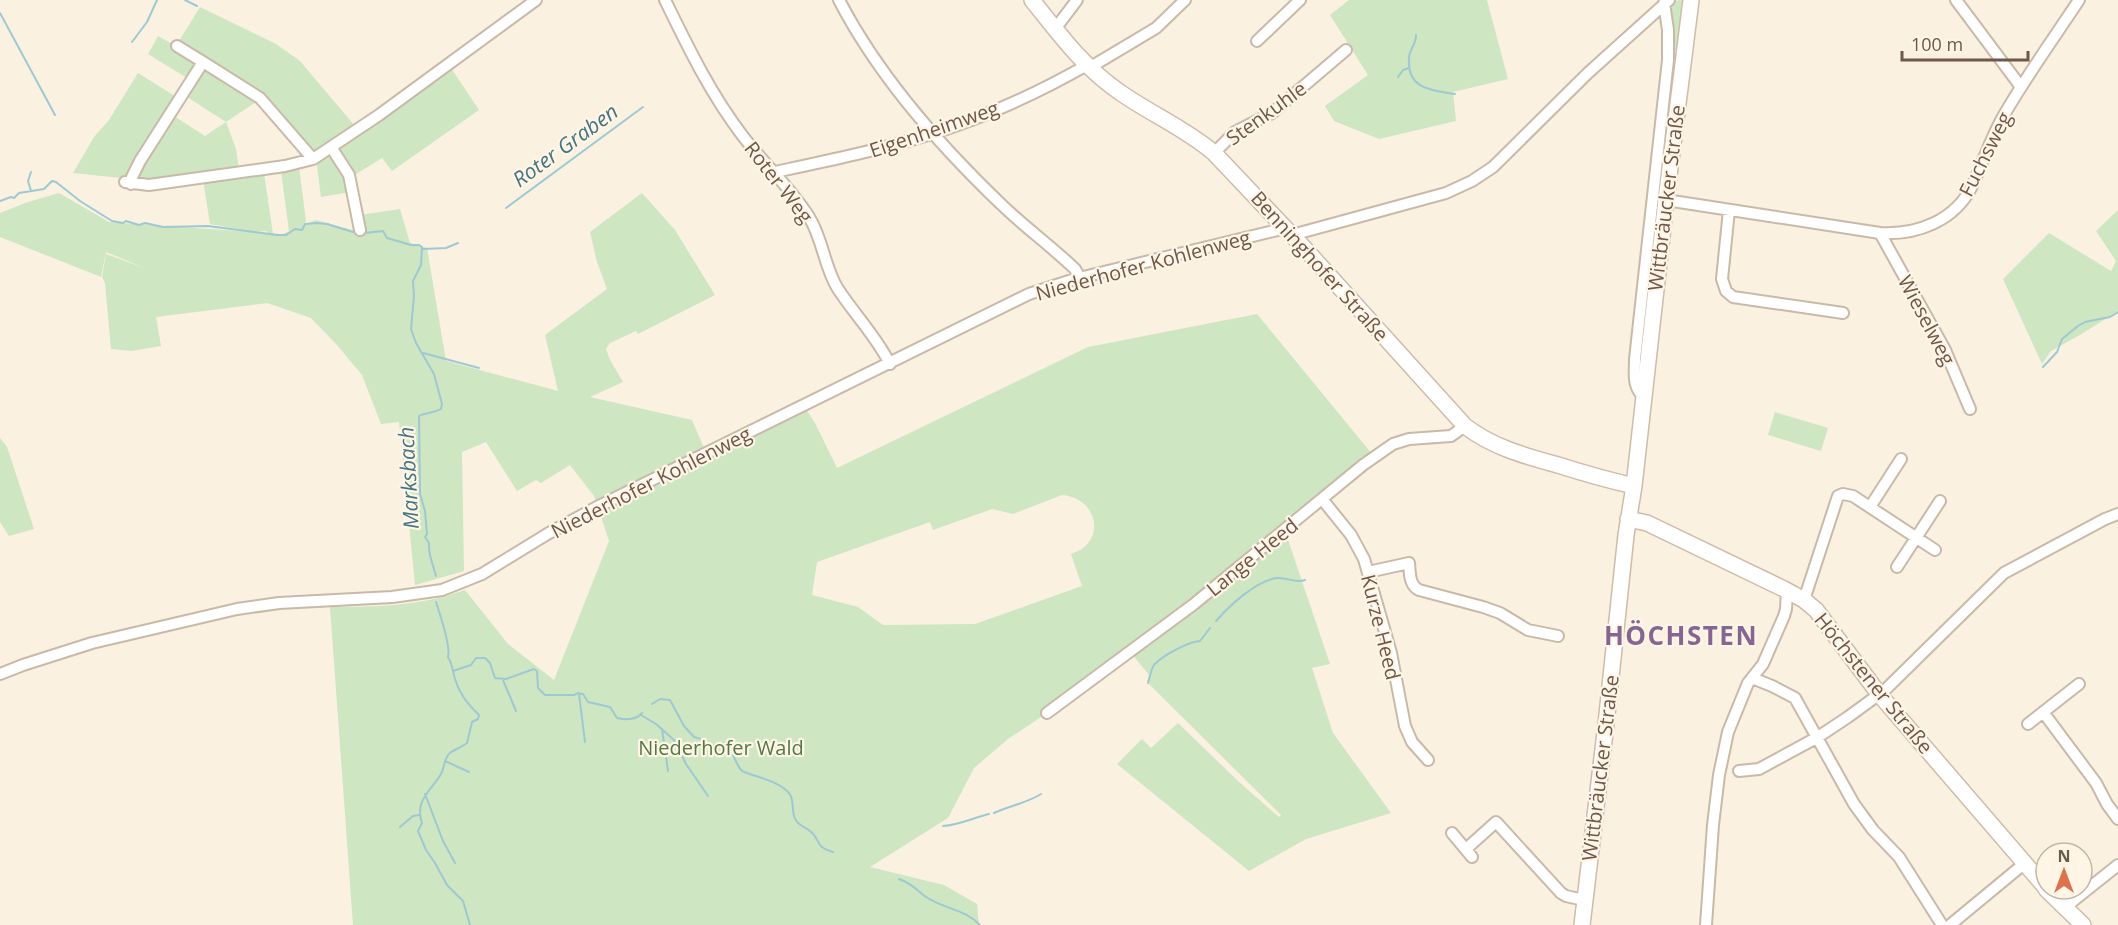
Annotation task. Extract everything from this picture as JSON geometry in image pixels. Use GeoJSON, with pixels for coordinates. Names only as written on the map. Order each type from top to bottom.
{"type":"FeatureCollection","features":[{"type":"Feature","properties":{"kind":"main road","name":"Benninghofer Straße"},"geometry":{"type":"LineString","coordinates":[[1032,0],[1088,66],[1122,94],[1202,142],[1214,153],[1289,231],[1465,426],[1486,440],[1509,450],[1605,480],[1634,486]]}},
{"type":"Feature","properties":{"kind":"main road","name":"Wittbräucker Straße"},"geometry":{"type":"LineString","coordinates":[[1582,925],[1628,519],[1634,486],[1691,0]]}},
{"type":"Feature","properties":{"kind":"main road","name":"Höchstener Straße"},"geometry":{"type":"LineString","coordinates":[[1628,519],[1647,524],[1804,600],[1820,615],[1879,694],[2034,874]]}},
{"type":"Feature","properties":{"kind":"main road","name":"Höchstener Straße"},"geometry":{"type":"LineString","coordinates":[[2057,901],[2083,925]]}},
{"type":"Feature","properties":{"kind":"street"},"geometry":{"type":"LineString","coordinates":[[203,62],[140,161],[128,184],[149,185],[182,181],[285,166],[313,159],[536,0]]}},
{"type":"Feature","properties":{"kind":"street","name":"Roter Weg"},"geometry":{"type":"LineString","coordinates":[[665,0],[693,60],[719,102],[743,136],[809,217],[818,233],[836,287],[872,333],[890,364]]}},
{"type":"Feature","properties":{"kind":"street"},"geometry":{"type":"LineString","coordinates":[[839,0],[853,27],[885,74],[933,134],[1003,206],[1076,269],[1080,278]]}},
{"type":"Feature","properties":{"kind":"street"},"geometry":{"type":"LineString","coordinates":[[1055,28],[1077,0]]}},
{"type":"Feature","properties":{"kind":"street","name":"Eigenheimweg"},"geometry":{"type":"LineString","coordinates":[[774,172],[861,154],[933,134],[1006,105],[1088,66],[1156,28],[1185,0]]}},
{"type":"Feature","properties":{"kind":"street"},"geometry":{"type":"LineString","coordinates":[[1257,41],[1300,0]]}},
{"type":"Feature","properties":{"kind":"street"},"geometry":{"type":"LineString","coordinates":[[1956,0],[2021,87]]}},
{"type":"Feature","properties":{"kind":"street","name":"Fuchsweg"},"geometry":{"type":"LineString","coordinates":[[1666,200],[1880,233],[1911,232],[1939,220],[1952,212],[1971,188],[2002,118],[2079,0]]}},
{"type":"Feature","properties":{"kind":"street","name":"Niederhofer Kohlenweg"},"geometry":{"type":"LineString","coordinates":[[0,674],[92,643],[237,609],[324,599],[425,594],[455,586],[482,574],[598,506],[1029,294],[1080,278],[1446,193],[1472,181],[1493,167],[1588,73],[1663,5]]}},
{"type":"Feature","properties":{"kind":"street","name":"Wittbräucker Straße"},"geometry":{"type":"LineString","coordinates":[[1643,396],[1635,384],[1635,358],[1668,60],[1668,30],[1663,5]]}},
{"type":"Feature","properties":{"kind":"street"},"geometry":{"type":"LineString","coordinates":[[177,46],[260,98],[313,159]]}},
{"type":"Feature","properties":{"kind":"street","name":"Stenkuhle"},"geometry":{"type":"LineString","coordinates":[[1214,153],[1235,132],[1272,113],[1346,50]]}},
{"type":"Feature","properties":{"kind":"street"},"geometry":{"type":"LineString","coordinates":[[332,147],[349,175],[360,230]]}},
{"type":"Feature","properties":{"kind":"street"},"geometry":{"type":"LineString","coordinates":[[1729,210],[1722,279],[1726,291],[1733,297],[1843,313]]}},
{"type":"Feature","properties":{"kind":"street","name":"Wieselweg"},"geometry":{"type":"LineString","coordinates":[[1880,233],[1945,350],[1970,409]]}},
{"type":"Feature","properties":{"kind":"street","name":"Lange Heed"},"geometry":{"type":"LineString","coordinates":[[1047,713],[1194,604],[1322,499],[1394,444],[1410,439],[1451,436],[1465,426]]}},
{"type":"Feature","properties":{"kind":"street"},"geometry":{"type":"LineString","coordinates":[[1870,507],[1901,459]]}},
{"type":"Feature","properties":{"kind":"street"},"geometry":{"type":"LineString","coordinates":[[1804,600],[1838,496],[1843,494],[1853,496],[1935,550]]}},
{"type":"Feature","properties":{"kind":"street","name":"Kurze Heed"},"geometry":{"type":"LineString","coordinates":[[1322,499],[1351,535],[1364,559],[1391,653],[1405,726],[1412,742],[1428,760]]}},
{"type":"Feature","properties":{"kind":"street"},"geometry":{"type":"LineString","coordinates":[[1897,567],[1940,501]]}},
{"type":"Feature","properties":{"kind":"street"},"geometry":{"type":"LineString","coordinates":[[1739,771],[1759,770],[1818,737],[1879,694],[2004,573],[2118,514]]}},
{"type":"Feature","properties":{"kind":"street"},"geometry":{"type":"LineString","coordinates":[[1368,572],[1408,563],[1414,588],[1483,607],[1500,613],[1528,630],[1558,636]]}},
{"type":"Feature","properties":{"kind":"street"},"geometry":{"type":"LineString","coordinates":[[1706,925],[1708,875],[1721,761],[1728,732],[1748,683],[1763,664],[1786,609],[1787,590]]}},
{"type":"Feature","properties":{"kind":"street"},"geometry":{"type":"LineString","coordinates":[[1752,678],[1794,698],[1854,804],[1873,830],[1899,857],[1942,925]]}},
{"type":"Feature","properties":{"kind":"street"},"geometry":{"type":"LineString","coordinates":[[2028,724],[2079,684]]}},
{"type":"Feature","properties":{"kind":"street"},"geometry":{"type":"LineString","coordinates":[[2043,712],[2096,783],[2118,819]]}},
{"type":"Feature","properties":{"kind":"street"},"geometry":{"type":"LineString","coordinates":[[1452,833],[1469,853],[1496,822],[1561,892],[1566,896],[1584,900]]}},
{"type":"Feature","properties":{"kind":"street"},"geometry":{"type":"LineString","coordinates":[[1950,925],[2025,863]]}},
{"type":"Feature","properties":{"kind":"street"},"geometry":{"type":"LineString","coordinates":[[2064,908],[2118,865]]}},
{"type":"Feature","properties":{"kind":"green space"},"geometry":{"type":"Polygon","coordinates":[[[1349,0],[1487,0],[1508,79],[1453,92],[1456,121],[1379,139],[1334,121],[1325,106],[1368,75],[1330,15],[1349,0]]]}},
{"type":"Feature","properties":{"kind":"green space"},"geometry":{"type":"Polygon","coordinates":[[[1685,1],[1679,50],[1670,49],[1669,7],[1673,2],[1685,1]]]}},
{"type":"Feature","properties":{"kind":"green space"},"geometry":{"type":"Polygon","coordinates":[[[200,7],[276,44],[300,61],[360,132],[449,65],[479,110],[392,171],[382,158],[353,176],[351,192],[321,197],[315,151],[308,150],[259,100],[226,122],[184,95],[192,81],[148,54],[158,36],[176,46],[200,7]]]}},
{"type":"Feature","properties":{"kind":"green space","name":"Niederhofer Wald"},"geometry":{"type":"Polygon","coordinates":[[[138,73],[178,98],[169,113],[205,136],[226,122],[236,149],[240,176],[264,173],[273,234],[281,235],[289,231],[281,171],[299,167],[306,221],[303,225],[316,220],[356,231],[360,215],[400,209],[410,243],[427,248],[446,361],[558,391],[545,335],[607,289],[597,262],[590,232],[642,193],[675,230],[715,295],[638,334],[636,331],[610,343],[606,349],[623,382],[590,397],[692,420],[706,453],[804,406],[837,468],[1088,347],[1257,314],[1372,454],[1285,531],[1330,664],[1312,668],[1333,733],[1391,813],[1306,839],[1249,871],[1117,764],[1142,739],[1151,748],[1178,723],[1239,782],[1279,817],[1281,815],[1147,682],[1149,675],[1127,648],[1047,713],[1008,739],[974,768],[948,818],[870,867],[944,885],[977,904],[979,925],[353,925],[330,607],[399,605],[465,590],[508,644],[554,680],[609,541],[594,496],[570,465],[541,483],[536,480],[517,491],[486,442],[462,452],[464,571],[415,585],[399,422],[381,424],[362,375],[311,318],[267,303],[156,317],[161,346],[132,351],[111,349],[105,283],[102,277],[106,254],[147,269],[106,252],[101,277],[0,237],[0,213],[59,193],[109,222],[268,233],[210,224],[202,173],[141,180],[73,173],[94,137],[109,120],[138,73]],[[1062,495],[1013,514],[992,509],[933,530],[930,522],[817,562],[812,595],[858,607],[883,625],[975,624],[1082,586],[1071,554],[1090,541],[1094,531],[1094,522],[1091,512],[1074,498],[1062,495]]]}},
{"type":"Feature","properties":{"kind":"green space"},"geometry":{"type":"Polygon","coordinates":[[[2118,210],[2118,311],[2051,351],[2042,364],[2003,279],[2049,233],[2111,271],[2116,261],[2096,231],[2118,210]]]}},
{"type":"Feature","properties":{"kind":"green space"},"geometry":{"type":"Polygon","coordinates":[[[1775,412],[1828,428],[1821,451],[1768,435],[1775,412]]]}},
{"type":"Feature","properties":{"kind":"green space"},"geometry":{"type":"Polygon","coordinates":[[[0,438],[7,447],[34,529],[9,536],[0,522],[0,438]]]}},
{"type":"Feature","properties":{"kind":"waterway"},"geometry":{"type":"LineString","coordinates":[[132,42],[147,22],[157,0]]}},
{"type":"Feature","properties":{"kind":"waterway"},"geometry":{"type":"LineString","coordinates":[[185,0],[197,6]]}},
{"type":"Feature","properties":{"kind":"waterway"},"geometry":{"type":"LineString","coordinates":[[0,13],[55,115]]}},
{"type":"Feature","properties":{"kind":"waterway"},"geometry":{"type":"LineString","coordinates":[[1416,35],[1409,55],[1409,68],[1412,76],[1416,82],[1429,89],[1455,94]]}},
{"type":"Feature","properties":{"kind":"waterway"},"geometry":{"type":"LineString","coordinates":[[1398,77],[1403,70],[1409,68]]}},
{"type":"Feature","properties":{"kind":"waterway","name":"Roter Graben"},"geometry":{"type":"LineString","coordinates":[[506,208],[643,107]]}},
{"type":"Feature","properties":{"kind":"waterway"},"geometry":{"type":"LineString","coordinates":[[31,172],[28,181],[31,191]]}},
{"type":"Feature","properties":{"kind":"waterway","name":"Marksbach"},"geometry":{"type":"LineString","coordinates":[[0,201],[14,198],[19,193],[44,189],[52,181],[112,221],[123,223],[126,221],[139,225],[145,223],[163,227],[208,226],[278,235],[286,235],[295,229],[302,230],[305,224],[317,223],[356,233]]}},
{"type":"Feature","properties":{"kind":"waterway","name":"Marksbach"},"geometry":{"type":"LineString","coordinates":[[364,233],[383,231],[387,238],[422,247],[421,265],[413,281],[411,329],[416,343],[434,374],[442,404],[441,409],[419,416],[420,494],[425,511],[427,534],[425,537],[429,543],[436,576]]}},
{"type":"Feature","properties":{"kind":"waterway","name":"Roter Graben"},"geometry":{"type":"LineString","coordinates":[[423,249],[446,248],[458,243]]}},
{"type":"Feature","properties":{"kind":"waterway"},"geometry":{"type":"LineString","coordinates":[[2043,367],[2057,352],[2062,339],[2078,326],[2085,322],[2110,317],[2118,312]]}},
{"type":"Feature","properties":{"kind":"waterway"},"geometry":{"type":"LineString","coordinates":[[423,353],[479,368]]}},
{"type":"Feature","properties":{"kind":"waterway","name":"Lange Heed"},"geometry":{"type":"LineString","coordinates":[[1216,621],[1236,601],[1261,583],[1277,578],[1305,580]]}},
{"type":"Feature","properties":{"kind":"waterway"},"geometry":{"type":"LineString","coordinates":[[436,602],[447,638],[448,657],[457,684],[464,698],[479,715],[478,719],[472,722],[467,743],[448,755],[441,774],[422,802],[420,808],[422,823],[418,831],[426,850],[447,885],[463,901],[470,925]]}},
{"type":"Feature","properties":{"kind":"waterway","name":"Lange Heed"},"geometry":{"type":"LineString","coordinates":[[1148,683],[1153,667],[1158,661],[1183,646],[1200,641],[1210,628]]}},
{"type":"Feature","properties":{"kind":"waterway","name":"Marksbach"},"geometry":{"type":"LineString","coordinates":[[453,671],[471,665],[476,658],[485,658],[490,663],[495,678],[506,679],[534,669],[537,671],[538,688],[545,695],[583,694],[588,702],[610,707],[620,719],[634,718],[642,713]]}},
{"type":"Feature","properties":{"kind":"waterway"},"geometry":{"type":"LineString","coordinates":[[503,680],[516,711]]}},
{"type":"Feature","properties":{"kind":"waterway"},"geometry":{"type":"LineString","coordinates":[[579,694],[585,742]]}},
{"type":"Feature","properties":{"kind":"waterway","name":"Marksbach"},"geometry":{"type":"LineString","coordinates":[[652,704],[660,699],[670,700],[684,726],[694,737],[701,739],[708,746],[724,743],[730,749],[742,771],[773,782],[789,793],[797,821],[813,834],[823,848],[833,852]]}},
{"type":"Feature","properties":{"kind":"waterway"},"geometry":{"type":"LineString","coordinates":[[641,715],[656,724],[674,740],[686,764],[708,796]]}},
{"type":"Feature","properties":{"kind":"waterway"},"geometry":{"type":"LineString","coordinates":[[662,729],[668,771]]}},
{"type":"Feature","properties":{"kind":"waterway"},"geometry":{"type":"LineString","coordinates":[[445,761],[469,772]]}},
{"type":"Feature","properties":{"kind":"waterway"},"geometry":{"type":"LineString","coordinates":[[425,794],[443,841],[455,863]]}},
{"type":"Feature","properties":{"kind":"waterway","name":"Lange Heed"},"geometry":{"type":"LineString","coordinates":[[994,813],[1041,794]]}},
{"type":"Feature","properties":{"kind":"waterway","name":"Lange Heed"},"geometry":{"type":"LineString","coordinates":[[943,826],[989,814]]}},
{"type":"Feature","properties":{"kind":"waterway"},"geometry":{"type":"LineString","coordinates":[[400,827],[413,816],[419,815]]}},
{"type":"Feature","properties":{"kind":"waterway","name":"Marksbach"},"geometry":{"type":"LineString","coordinates":[[899,879],[933,901],[961,912],[980,925]]}},
{"type":"Feature","properties":{"kind":"district","name":"HÖCHSTEN"},"geometry":{"type":"Point","coordinates":[1681,635]}}]}
